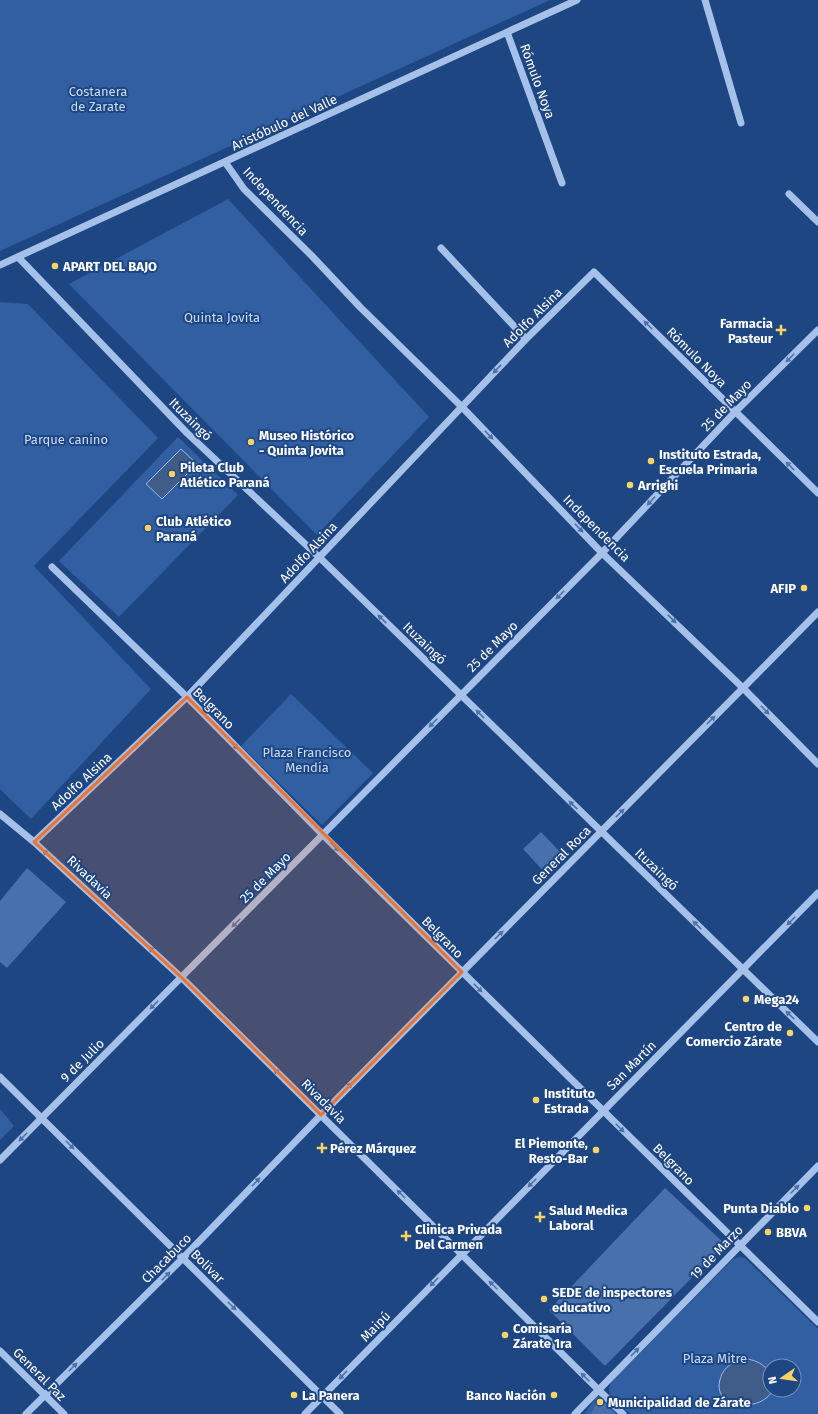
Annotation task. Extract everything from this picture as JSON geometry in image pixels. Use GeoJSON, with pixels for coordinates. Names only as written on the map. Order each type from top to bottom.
{"type":"FeatureCollection","features":[{"type":"Feature","properties":{"kind":"street","name":"Aristóbulo del Valle"},"geometry":{"type":"LineString","coordinates":[[0,265],[577,0]]}},
{"type":"Feature","properties":{"kind":"street"},"geometry":{"type":"LineString","coordinates":[[705,0],[742,123]]}},
{"type":"Feature","properties":{"kind":"street","name":"Rómulo Noya"},"geometry":{"type":"LineString","coordinates":[[507,32],[562,183]]}},
{"type":"Feature","properties":{"kind":"street","name":"Independencia"},"geometry":{"type":"LineString","coordinates":[[225,162],[244,189],[312,256],[360,307],[462,407],[602,553],[743,688],[818,764]]}},
{"type":"Feature","properties":{"kind":"street"},"geometry":{"type":"LineString","coordinates":[[789,194],[818,222]]}},
{"type":"Feature","properties":{"kind":"street"},"geometry":{"type":"LineString","coordinates":[[441,248],[526,339]]}},
{"type":"Feature","properties":{"kind":"street","name":"Ituzaingó"},"geometry":{"type":"LineString","coordinates":[[18,257],[187,433],[320,557],[818,1042]]}},
{"type":"Feature","properties":{"kind":"street","name":"Rómulo Noya"},"geometry":{"type":"LineString","coordinates":[[594,272],[818,493]]}},
{"type":"Feature","properties":{"kind":"street","name":"Adolfo Alsina"},"geometry":{"type":"LineString","coordinates":[[34,842],[187,697],[526,339],[594,272]]}},
{"type":"Feature","properties":{"kind":"street","name":"25 de Mayo"},"geometry":{"type":"LineString","coordinates":[[182,978],[602,553],[735,412],[818,330]]}},
{"type":"Feature","properties":{"kind":"street","name":"Belgrano"},"geometry":{"type":"LineString","coordinates":[[52,567],[187,697],[323,836],[818,1322]]}},
{"type":"Feature","properties":{"kind":"street","name":"General Roca"},"geometry":{"type":"LineString","coordinates":[[321,1115],[818,612]]}},
{"type":"Feature","properties":{"kind":"street","name":"Rivadavia"},"geometry":{"type":"LineString","coordinates":[[0,814],[34,842],[182,978],[623,1414]]}},
{"type":"Feature","properties":{"kind":"street","name":"San Martín"},"geometry":{"type":"LineString","coordinates":[[462,1254],[818,893]]}},
{"type":"Feature","properties":{"kind":"street","name":"9 de Julio"},"geometry":{"type":"LineString","coordinates":[[0,1160],[182,978]]}},
{"type":"Feature","properties":{"kind":"street","name":"Bolívar"},"geometry":{"type":"LineString","coordinates":[[0,1077],[340,1414]]}},
{"type":"Feature","properties":{"kind":"street","name":"Chacabuco"},"geometry":{"type":"LineString","coordinates":[[26,1414],[183,1258],[321,1115]]}},
{"type":"Feature","properties":{"kind":"street","name":"19 de Marzo"},"geometry":{"type":"LineString","coordinates":[[575,1414],[818,1166]]}},
{"type":"Feature","properties":{"kind":"street","name":"Maipú"},"geometry":{"type":"LineString","coordinates":[[305,1414],[462,1254]]}},
{"type":"Feature","properties":{"kind":"street","name":"General Paz"},"geometry":{"type":"LineString","coordinates":[[0,1351],[64,1414]]}},
{"type":"Feature","properties":{"kind":"highlighted area"},"geometry":{"type":"Polygon","coordinates":[[[187,697],[462,972],[321,1115],[182,978],[34,842],[187,697]]]}},
{"type":"Feature","properties":{"kind":"green space","name":"Costanera de Zarate"},"geometry":{"type":"Polygon","coordinates":[[[0,0],[550,0],[0,251],[0,0]]]}},
{"type":"Feature","properties":{"kind":"green space","name":"Quinta Jovita"},"geometry":{"type":"Polygon","coordinates":[[[228,199],[429,417],[317,535],[69,284],[228,199]]]}},
{"type":"Feature","properties":{"kind":"green space","name":"Parque canino"},"geometry":{"type":"Polygon","coordinates":[[[0,302],[28,304],[158,438],[34,566],[151,689],[31,819],[0,789],[0,302]]]}},
{"type":"Feature","properties":{"kind":"green space","name":"Club Atlético Paraná"},"geometry":{"type":"Polygon","coordinates":[[[178,437],[238,495],[119,617],[59,561],[178,437]]]}},
{"type":"Feature","properties":{"kind":"green space","name":"Plaza Francisco Mendía"},"geometry":{"type":"Polygon","coordinates":[[[291,694],[373,773],[322,825],[241,746],[291,694]]]}},
{"type":"Feature","properties":{"kind":"green space"},"geometry":{"type":"Polygon","coordinates":[[[0,1109],[14,1126],[0,1140],[0,1109]]]}},
{"type":"Feature","properties":{"kind":"green space","name":"Plaza Mitre"},"geometry":{"type":"Polygon","coordinates":[[[739,1257],[745,1258],[818,1329],[818,1414],[630,1414],[610,1395],[609,1389],[611,1382],[733,1259],[739,1257]]]}},
{"type":"Feature","properties":{"kind":"green space","name":"Municipalidad de Zárate"},"geometry":{"type":"Polygon","coordinates":[[[598,1395],[617,1414],[584,1414],[598,1395]]]}},
{"type":"Feature","properties":{"kind":"shaded area","name":"Pileta Club Atlético Paraná"},"geometry":{"type":"Polygon","coordinates":[[[181,449],[197,464],[162,499],[146,484],[181,449]]]}},
{"type":"Feature","properties":{"kind":"shaded area"},"geometry":{"type":"Polygon","coordinates":[[[748,1359],[762,1364],[762,1398],[767,1398],[758,1403],[747,1405],[737,1404],[728,1401],[722,1395],[719,1386],[722,1374],[733,1363],[748,1359]]]}},
{"type":"Feature","properties":{"kind":"building"},"geometry":{"type":"Polygon","coordinates":[[[541,832],[566,858],[547,875],[523,849],[541,832]]]}},
{"type":"Feature","properties":{"kind":"building"},"geometry":{"type":"Polygon","coordinates":[[[27,868],[66,902],[7,968],[0,962],[0,901],[27,868]]]}},
{"type":"Feature","properties":{"kind":"building"},"geometry":{"type":"Polygon","coordinates":[[[665,1188],[725,1244],[605,1366],[549,1310],[665,1188]]]}},
{"type":"Feature","properties":{"kind":"building","name":"Municipalidad de Zárate"},"geometry":{"type":"Polygon","coordinates":[[[599,1397],[606,1405],[615,1414],[591,1414],[599,1397]]]}},
{"type":"Feature","properties":{"kind":"place","name":"APART DEL BAJO"},"geometry":{"type":"Point","coordinates":[55,266]}},
{"type":"Feature","properties":{"kind":"place","name":"Farmacia Pasteur"},"geometry":{"type":"Point","coordinates":[781,330]}},
{"type":"Feature","properties":{"kind":"place","name":"Museo Histórico - Quinta Jovita"},"geometry":{"type":"Point","coordinates":[251,442]}},
{"type":"Feature","properties":{"kind":"place","name":"Instituto Estrada, Escuela Primaria"},"geometry":{"type":"Point","coordinates":[651,461]}},
{"type":"Feature","properties":{"kind":"place","name":"Pileta Club Atlético Paraná"},"geometry":{"type":"Point","coordinates":[172,474]}},
{"type":"Feature","properties":{"kind":"place","name":"Arrighi"},"geometry":{"type":"Point","coordinates":[630,485]}},
{"type":"Feature","properties":{"kind":"place","name":"Club Atlético Paraná"},"geometry":{"type":"Point","coordinates":[148,528]}},
{"type":"Feature","properties":{"kind":"place","name":"AFIP"},"geometry":{"type":"Point","coordinates":[804,588]}},
{"type":"Feature","properties":{"kind":"place","name":"Mega24"},"geometry":{"type":"Point","coordinates":[746,999]}},
{"type":"Feature","properties":{"kind":"place","name":"Centro de Comercio Zárate"},"geometry":{"type":"Point","coordinates":[790,1033]}},
{"type":"Feature","properties":{"kind":"place","name":"Instituto Estrada"},"geometry":{"type":"Point","coordinates":[536,1100]}},
{"type":"Feature","properties":{"kind":"place","name":"Pérez Márquez"},"geometry":{"type":"Point","coordinates":[322,1148]}},
{"type":"Feature","properties":{"kind":"place","name":"El Piemonte, Resto-Bar"},"geometry":{"type":"Point","coordinates":[596,1150]}},
{"type":"Feature","properties":{"kind":"place","name":"Punta Diablo"},"geometry":{"type":"Point","coordinates":[807,1208]}},
{"type":"Feature","properties":{"kind":"place","name":"Salud Medica Laboral"},"geometry":{"type":"Point","coordinates":[540,1217]}},
{"type":"Feature","properties":{"kind":"place","name":"BBVA"},"geometry":{"type":"Point","coordinates":[768,1232]}},
{"type":"Feature","properties":{"kind":"place","name":"Clinica Privada Del Carmen"},"geometry":{"type":"Point","coordinates":[406,1236]}},
{"type":"Feature","properties":{"kind":"place","name":"SEDE de inspectores educativo"},"geometry":{"type":"Point","coordinates":[544,1299]}},
{"type":"Feature","properties":{"kind":"place","name":"Comisaría Zárate 1ra"},"geometry":{"type":"Point","coordinates":[505,1335]}},
{"type":"Feature","properties":{"kind":"place","name":"La Panera"},"geometry":{"type":"Point","coordinates":[294,1395]}},
{"type":"Feature","properties":{"kind":"place","name":"Banco Nación"},"geometry":{"type":"Point","coordinates":[554,1395]}},
{"type":"Feature","properties":{"kind":"place","name":"Municipalidad de Zárate"},"geometry":{"type":"Point","coordinates":[600,1402]}}]}
